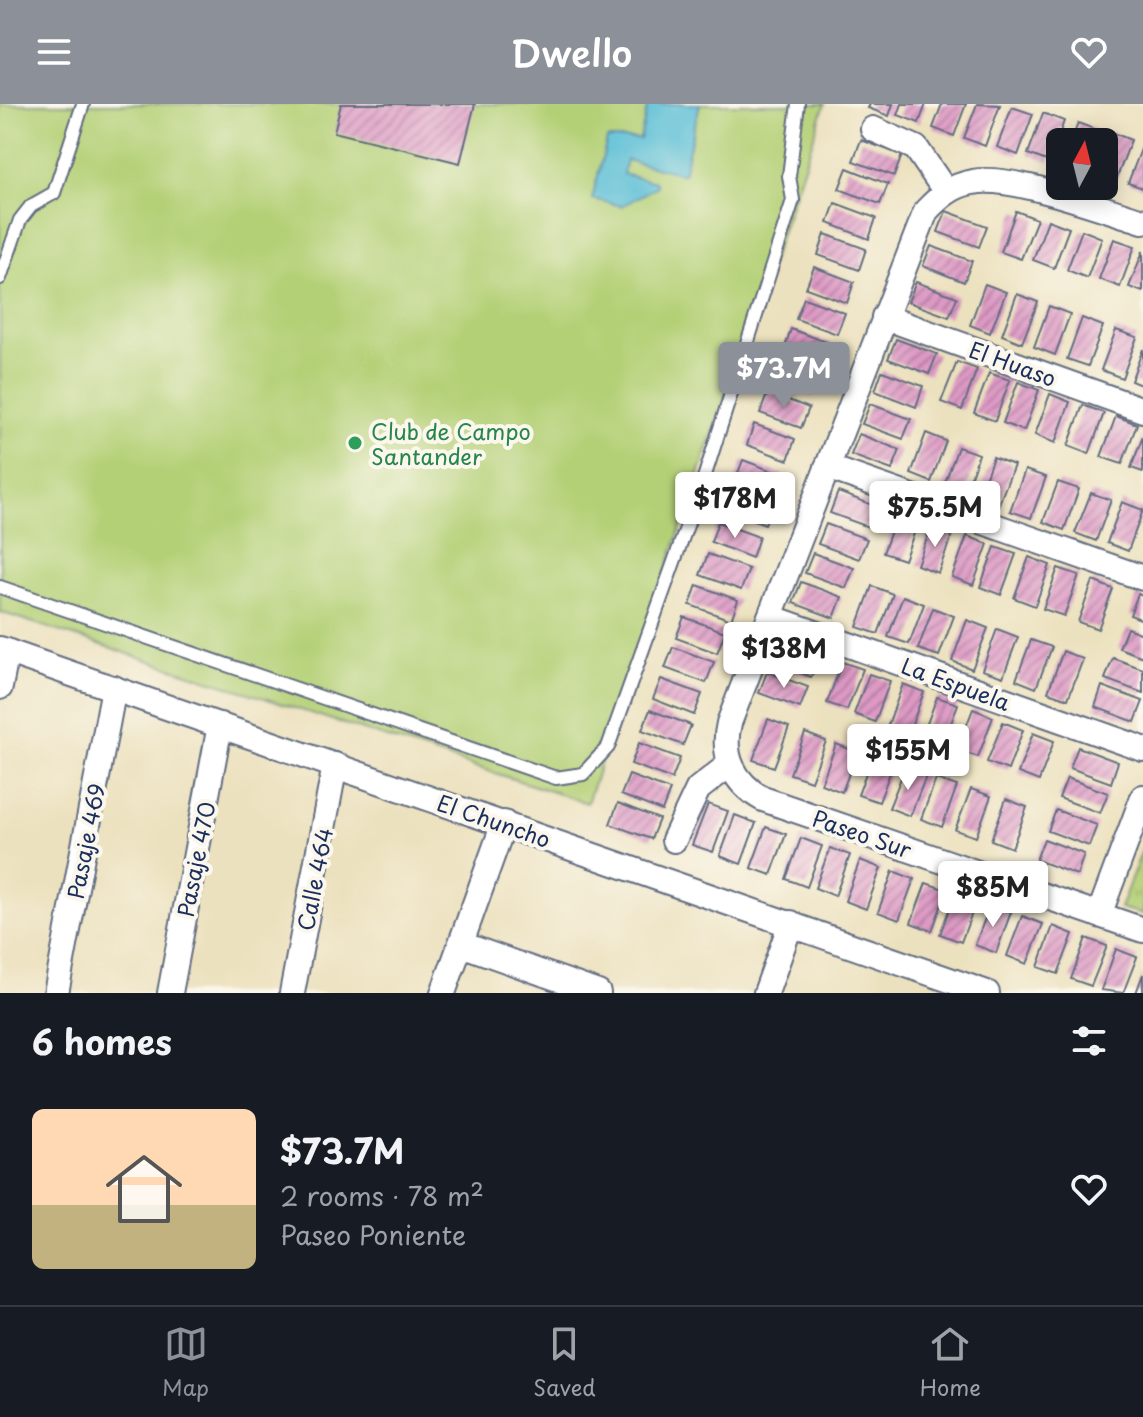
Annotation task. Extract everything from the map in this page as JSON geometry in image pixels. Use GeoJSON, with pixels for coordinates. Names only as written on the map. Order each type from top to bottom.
{"type":"FeatureCollection","features":[{"type":"Feature","properties":{"kind":"street"},"geometry":{"type":"LineString","coordinates":[[873,129],[916,148],[946,192]]}},
{"type":"Feature","properties":{"kind":"street"},"geometry":{"type":"LineString","coordinates":[[674,840],[698,789],[717,771],[730,764],[726,744],[729,723],[919,223],[935,200],[970,182],[997,181],[1143,221]]}},
{"type":"Feature","properties":{"kind":"street","name":"El Huaso"},"geometry":{"type":"LineString","coordinates":[[884,317],[1143,410]]}},
{"type":"Feature","properties":{"kind":"street"},"geometry":{"type":"LineString","coordinates":[[827,467],[1143,578]]}},
{"type":"Feature","properties":{"kind":"street","name":"La Espuela"},"geometry":{"type":"LineString","coordinates":[[770,617],[1143,749]]}},
{"type":"Feature","properties":{"kind":"street"},"geometry":{"type":"LineString","coordinates":[[0,687],[4,650]]}},
{"type":"Feature","properties":{"kind":"street","name":"El Chuncho"},"geometry":{"type":"LineString","coordinates":[[4,650],[987,993]]}},
{"type":"Feature","properties":{"kind":"street","name":"Pasaje 469"},"geometry":{"type":"LineString","coordinates":[[56,993],[114,688]]}},
{"type":"Feature","properties":{"kind":"street","name":"Pasaje 470"},"geometry":{"type":"LineString","coordinates":[[170,993],[220,725]]}},
{"type":"Feature","properties":{"kind":"street","name":"Paseo Sur"},"geometry":{"type":"LineString","coordinates":[[730,764],[743,785],[763,799],[1143,930]]}},
{"type":"Feature","properties":{"kind":"street","name":"Calle 464"},"geometry":{"type":"LineString","coordinates":[[292,993],[335,765]]}},
{"type":"Feature","properties":{"kind":"street"},"geometry":{"type":"LineString","coordinates":[[1099,915],[1143,797]]}},
{"type":"Feature","properties":{"kind":"street"},"geometry":{"type":"LineString","coordinates":[[443,993],[504,823]]}},
{"type":"Feature","properties":{"kind":"street"},"geometry":{"type":"LineString","coordinates":[[766,993],[791,923]]}},
{"type":"Feature","properties":{"kind":"street"},"geometry":{"type":"LineString","coordinates":[[461,944],[598,993]]}},
{"type":"Feature","properties":{"kind":"lane"},"geometry":{"type":"LineString","coordinates":[[0,278],[20,220],[31,206],[54,193],[83,104]]}},
{"type":"Feature","properties":{"kind":"lane"},"geometry":{"type":"LineString","coordinates":[[0,587],[556,778],[583,774],[608,747],[705,475],[784,229],[793,200],[789,176],[799,117],[798,104]]}},
{"type":"Feature","properties":{"kind":"green space","name":"Club de Campo Santander"},"geometry":{"type":"Polygon","coordinates":[[[0,104],[825,104],[587,803],[0,612],[0,104]]]}},
{"type":"Feature","properties":{"kind":"green space"},"geometry":{"type":"Polygon","coordinates":[[[1143,848],[1143,914],[1120,908],[1143,848]]]}},
{"type":"Feature","properties":{"kind":"water"},"geometry":{"type":"Polygon","coordinates":[[[648,104],[700,104],[683,174],[626,160],[623,174],[655,182],[657,186],[622,206],[592,199],[607,139],[640,139],[648,104]]]}},
{"type":"Feature","properties":{"kind":"building"},"geometry":{"type":"Polygon","coordinates":[[[341,104],[475,104],[460,163],[334,132],[341,104]]]}},
{"type":"Feature","properties":{"kind":"building"},"geometry":{"type":"Polygon","coordinates":[[[870,104],[893,104],[889,116],[868,108],[870,104]]]}},
{"type":"Feature","properties":{"kind":"building"},"geometry":{"type":"Polygon","coordinates":[[[902,104],[926,104],[919,123],[898,115],[902,104]]]}},
{"type":"Feature","properties":{"kind":"building"},"geometry":{"type":"Polygon","coordinates":[[[942,104],[966,104],[954,136],[933,128],[942,104]]]}},
{"type":"Feature","properties":{"kind":"building"},"geometry":{"type":"Polygon","coordinates":[[[977,104],[1000,105],[985,146],[964,138],[977,104]]]}},
{"type":"Feature","properties":{"kind":"building"},"geometry":{"type":"Polygon","coordinates":[[[1012,107],[1033,114],[1018,155],[997,147],[1012,107]]]}},
{"type":"Feature","properties":{"kind":"building"},"geometry":{"type":"Polygon","coordinates":[[[1043,113],[1064,121],[1061,128],[1046,128],[1046,161],[1028,154],[1043,113]]]}},
{"type":"Feature","properties":{"kind":"building"},"geometry":{"type":"Polygon","coordinates":[[[1118,135],[1131,140],[1118,175],[1118,135]]]}},
{"type":"Feature","properties":{"kind":"building"},"geometry":{"type":"Polygon","coordinates":[[[861,140],[902,155],[894,176],[853,161],[861,140]]]}},
{"type":"Feature","properties":{"kind":"building"},"geometry":{"type":"Polygon","coordinates":[[[1143,144],[1143,188],[1128,183],[1143,144]]]}},
{"type":"Feature","properties":{"kind":"building"},"geometry":{"type":"Polygon","coordinates":[[[847,168],[888,184],[880,204],[839,189],[847,168]]]}},
{"type":"Feature","properties":{"kind":"building"},"geometry":{"type":"Polygon","coordinates":[[[835,203],[876,218],[869,239],[828,223],[835,203]]]}},
{"type":"Feature","properties":{"kind":"building"},"geometry":{"type":"Polygon","coordinates":[[[946,211],[987,226],[979,247],[938,232],[946,211]]]}},
{"type":"Feature","properties":{"kind":"building"},"geometry":{"type":"Polygon","coordinates":[[[1016,211],[1037,219],[1021,259],[1001,252],[1016,211]]]}},
{"type":"Feature","properties":{"kind":"building"},"geometry":{"type":"Polygon","coordinates":[[[1048,220],[1069,228],[1054,268],[1033,260],[1048,220]]]}},
{"type":"Feature","properties":{"kind":"building"},"geometry":{"type":"Polygon","coordinates":[[[1082,230],[1102,238],[1087,278],[1067,270],[1082,230]]]}},
{"type":"Feature","properties":{"kind":"building"},"geometry":{"type":"Polygon","coordinates":[[[825,234],[866,249],[859,270],[818,255],[825,234]]]}},
{"type":"Feature","properties":{"kind":"building"},"geometry":{"type":"Polygon","coordinates":[[[1114,239],[1135,246],[1120,287],[1099,279],[1114,239]]]}},
{"type":"Feature","properties":{"kind":"building"},"geometry":{"type":"Polygon","coordinates":[[[931,246],[972,261],[964,282],[923,266],[931,246]]]}},
{"type":"Feature","properties":{"kind":"building"},"geometry":{"type":"Polygon","coordinates":[[[1143,251],[1143,292],[1129,287],[1143,251]]]}},
{"type":"Feature","properties":{"kind":"building"},"geometry":{"type":"Polygon","coordinates":[[[814,267],[854,282],[847,303],[806,288],[814,267]]]}},
{"type":"Feature","properties":{"kind":"building"},"geometry":{"type":"Polygon","coordinates":[[[916,282],[957,297],[949,317],[908,302],[916,282]]]}},
{"type":"Feature","properties":{"kind":"building"},"geometry":{"type":"Polygon","coordinates":[[[985,284],[1006,292],[990,333],[970,325],[985,284]]]}},
{"type":"Feature","properties":{"kind":"building"},"geometry":{"type":"Polygon","coordinates":[[[1017,294],[1038,302],[1022,343],[1002,335],[1017,294]]]}},
{"type":"Feature","properties":{"kind":"building"},"geometry":{"type":"Polygon","coordinates":[[[804,298],[845,313],[837,334],[796,319],[804,298]]]}},
{"type":"Feature","properties":{"kind":"building"},"geometry":{"type":"Polygon","coordinates":[[[1049,306],[1070,314],[1055,355],[1034,347],[1049,306]]]}},
{"type":"Feature","properties":{"kind":"building"},"geometry":{"type":"Polygon","coordinates":[[[1082,318],[1103,326],[1088,366],[1067,359],[1082,318]]]}},
{"type":"Feature","properties":{"kind":"building"},"geometry":{"type":"Polygon","coordinates":[[[791,329],[832,344],[824,365],[784,350],[791,329]]]}},
{"type":"Feature","properties":{"kind":"building"},"geometry":{"type":"Polygon","coordinates":[[[1116,330],[1137,337],[1122,378],[1101,370],[1116,330]]]}},
{"type":"Feature","properties":{"kind":"building"},"geometry":{"type":"Polygon","coordinates":[[[896,339],[937,354],[929,374],[888,359],[896,339]]]}},
{"type":"Feature","properties":{"kind":"building"},"geometry":{"type":"Polygon","coordinates":[[[1143,349],[1143,386],[1131,381],[1143,349]]]}},
{"type":"Feature","properties":{"kind":"building"},"geometry":{"type":"Polygon","coordinates":[[[780,361],[821,376],[813,396],[772,381],[780,361]]]}},
{"type":"Feature","properties":{"kind":"building"},"geometry":{"type":"Polygon","coordinates":[[[957,362],[977,369],[962,410],[941,402],[957,362]]]}},
{"type":"Feature","properties":{"kind":"building"},"geometry":{"type":"Polygon","coordinates":[[[882,371],[923,386],[916,407],[875,391],[882,371]]]}},
{"type":"Feature","properties":{"kind":"building"},"geometry":{"type":"Polygon","coordinates":[[[989,373],[1010,380],[995,421],[974,413],[989,373]]]}},
{"type":"Feature","properties":{"kind":"building"},"geometry":{"type":"Polygon","coordinates":[[[1018,382],[1039,390],[1024,431],[1003,423],[1018,382]]]}},
{"type":"Feature","properties":{"kind":"building"},"geometry":{"type":"Polygon","coordinates":[[[768,392],[809,408],[801,428],[760,413],[768,392]]]}},
{"type":"Feature","properties":{"kind":"building"},"geometry":{"type":"Polygon","coordinates":[[[1050,394],[1070,402],[1055,443],[1035,435],[1050,394]]]}},
{"type":"Feature","properties":{"kind":"building"},"geometry":{"type":"Polygon","coordinates":[[[870,404],[911,419],[903,439],[862,424],[870,404]]]}},
{"type":"Feature","properties":{"kind":"building"},"geometry":{"type":"Polygon","coordinates":[[[1083,405],[1104,413],[1089,454],[1068,446],[1083,405]]]}},
{"type":"Feature","properties":{"kind":"building"},"geometry":{"type":"Polygon","coordinates":[[[1116,416],[1137,424],[1122,464],[1101,457],[1116,416]]]}},
{"type":"Feature","properties":{"kind":"building"},"geometry":{"type":"Polygon","coordinates":[[[754,424],[795,439],[788,460],[747,445],[754,424]]]}},
{"type":"Feature","properties":{"kind":"building"},"geometry":{"type":"Polygon","coordinates":[[[926,433],[946,441],[931,482],[911,474],[926,433]]]}},
{"type":"Feature","properties":{"kind":"building"},"geometry":{"type":"Polygon","coordinates":[[[859,434],[900,450],[892,470],[851,455],[859,434]]]}},
{"type":"Feature","properties":{"kind":"building"},"geometry":{"type":"Polygon","coordinates":[[[1143,436],[1143,472],[1131,468],[1143,436]]]}},
{"type":"Feature","properties":{"kind":"building"},"geometry":{"type":"Polygon","coordinates":[[[958,447],[979,454],[964,495],[943,488],[958,447]]]}},
{"type":"Feature","properties":{"kind":"building"},"geometry":{"type":"Polygon","coordinates":[[[993,457],[1014,465],[998,506],[978,498],[993,457]]]}},
{"type":"Feature","properties":{"kind":"building"},"geometry":{"type":"Polygon","coordinates":[[[743,460],[783,475],[776,496],[735,481],[743,460]]]}},
{"type":"Feature","properties":{"kind":"building"},"geometry":{"type":"Polygon","coordinates":[[[1025,470],[1046,477],[1031,518],[1010,511],[1025,470]]]}},
{"type":"Feature","properties":{"kind":"building"},"geometry":{"type":"Polygon","coordinates":[[[1058,482],[1079,489],[1064,530],[1043,522],[1058,482]]]}},
{"type":"Feature","properties":{"kind":"building"},"geometry":{"type":"Polygon","coordinates":[[[732,488],[773,504],[765,524],[724,509],[732,488]]]}},
{"type":"Feature","properties":{"kind":"building"},"geometry":{"type":"Polygon","coordinates":[[[838,492],[878,507],[871,528],[830,513],[838,492]]]}},
{"type":"Feature","properties":{"kind":"building"},"geometry":{"type":"Polygon","coordinates":[[[1091,493],[1111,500],[1096,541],[1075,533],[1091,493]]]}},
{"type":"Feature","properties":{"kind":"building"},"geometry":{"type":"Polygon","coordinates":[[[1122,502],[1143,510],[1128,551],[1107,543],[1122,502]]]}},
{"type":"Feature","properties":{"kind":"building"},"geometry":{"type":"Polygon","coordinates":[[[898,512],[919,520],[904,560],[883,553],[898,512]]]}},
{"type":"Feature","properties":{"kind":"building"},"geometry":{"type":"Polygon","coordinates":[[[718,522],[759,537],[752,558],[711,542],[718,522]]]}},
{"type":"Feature","properties":{"kind":"building"},"geometry":{"type":"Polygon","coordinates":[[[826,524],[867,539],[859,559],[818,544],[826,524]]]}},
{"type":"Feature","properties":{"kind":"building"},"geometry":{"type":"Polygon","coordinates":[[[932,525],[953,532],[938,573],[917,565],[932,525]]]}},
{"type":"Feature","properties":{"kind":"building"},"geometry":{"type":"Polygon","coordinates":[[[967,536],[988,544],[973,585],[952,577],[967,536]]]}},
{"type":"Feature","properties":{"kind":"building"},"geometry":{"type":"Polygon","coordinates":[[[995,547],[1016,554],[1001,595],[980,587],[995,547]]]}},
{"type":"Feature","properties":{"kind":"building"},"geometry":{"type":"Polygon","coordinates":[[[813,553],[854,568],[846,588],[805,573],[813,553]]]}},
{"type":"Feature","properties":{"kind":"building"},"geometry":{"type":"Polygon","coordinates":[[[708,554],[749,569],[741,590],[700,575],[708,554]]]}},
{"type":"Feature","properties":{"kind":"building"},"geometry":{"type":"Polygon","coordinates":[[[1029,557],[1050,565],[1035,606],[1014,598],[1029,557]]]}},
{"type":"Feature","properties":{"kind":"building"},"geometry":{"type":"Polygon","coordinates":[[[1058,568],[1079,575],[1064,616],[1043,609],[1058,568]]]}},
{"type":"Feature","properties":{"kind":"building"},"geometry":{"type":"Polygon","coordinates":[[[1093,581],[1113,589],[1098,629],[1078,622],[1093,581]]]}},
{"type":"Feature","properties":{"kind":"building"},"geometry":{"type":"Polygon","coordinates":[[[801,582],[842,597],[834,618],[793,603],[801,582]]]}},
{"type":"Feature","properties":{"kind":"building"},"geometry":{"type":"Polygon","coordinates":[[[697,585],[738,600],[731,620],[690,605],[697,585]]]}},
{"type":"Feature","properties":{"kind":"building"},"geometry":{"type":"Polygon","coordinates":[[[872,586],[893,594],[878,634],[857,627],[872,586]]]}},
{"type":"Feature","properties":{"kind":"building"},"geometry":{"type":"Polygon","coordinates":[[[1138,594],[1143,596],[1143,620],[1130,615],[1138,594]]]}},
{"type":"Feature","properties":{"kind":"building"},"geometry":{"type":"Polygon","coordinates":[[[903,596],[924,604],[909,644],[888,637],[903,596]]]}},
{"type":"Feature","properties":{"kind":"building"},"geometry":{"type":"Polygon","coordinates":[[[933,608],[954,616],[939,656],[918,649],[933,608]]]}},
{"type":"Feature","properties":{"kind":"building"},"geometry":{"type":"Polygon","coordinates":[[[684,617],[725,632],[717,653],[676,638],[684,617]]]}},
{"type":"Feature","properties":{"kind":"building"},"geometry":{"type":"Polygon","coordinates":[[[967,620],[988,628],[972,669],[952,661],[967,620]]]}},
{"type":"Feature","properties":{"kind":"building"},"geometry":{"type":"Polygon","coordinates":[[[1127,628],[1143,634],[1143,657],[1119,648],[1127,628]]]}},
{"type":"Feature","properties":{"kind":"building"},"geometry":{"type":"Polygon","coordinates":[[[997,629],[1018,637],[1003,677],[982,670],[997,629]]]}},
{"type":"Feature","properties":{"kind":"building"},"geometry":{"type":"Polygon","coordinates":[[[1031,640],[1052,647],[1036,688],[1016,680],[1031,640]]]}},
{"type":"Feature","properties":{"kind":"building"},"geometry":{"type":"Polygon","coordinates":[[[778,642],[819,657],[811,677],[771,662],[778,642]]]}},
{"type":"Feature","properties":{"kind":"building"},"geometry":{"type":"Polygon","coordinates":[[[673,647],[714,662],[706,683],[665,668],[673,647]]]}},
{"type":"Feature","properties":{"kind":"building"},"geometry":{"type":"Polygon","coordinates":[[[1063,651],[1083,659],[1068,699],[1048,692],[1063,651]]]}},
{"type":"Feature","properties":{"kind":"building"},"geometry":{"type":"Polygon","coordinates":[[[1113,658],[1143,669],[1143,693],[1105,679],[1113,658]]]}},
{"type":"Feature","properties":{"kind":"building"},"geometry":{"type":"Polygon","coordinates":[[[842,662],[863,669],[847,710],[827,703],[842,662]]]}},
{"type":"Feature","properties":{"kind":"building"},"geometry":{"type":"Polygon","coordinates":[[[767,672],[808,687],[800,708],[759,693],[767,672]]]}},
{"type":"Feature","properties":{"kind":"building"},"geometry":{"type":"Polygon","coordinates":[[[869,674],[890,681],[875,722],[854,714],[869,674]]]}},
{"type":"Feature","properties":{"kind":"building"},"geometry":{"type":"Polygon","coordinates":[[[661,679],[702,694],[694,715],[653,699],[661,679]]]}},
{"type":"Feature","properties":{"kind":"building"},"geometry":{"type":"Polygon","coordinates":[[[903,684],[924,692],[909,732],[888,725],[903,684]]]}},
{"type":"Feature","properties":{"kind":"building"},"geometry":{"type":"Polygon","coordinates":[[[1102,686],[1143,701],[1135,722],[1095,707],[1102,686]]]}},
{"type":"Feature","properties":{"kind":"building"},"geometry":{"type":"Polygon","coordinates":[[[937,697],[958,704],[943,745],[922,737],[937,697]]]}},
{"type":"Feature","properties":{"kind":"building"},"geometry":{"type":"Polygon","coordinates":[[[973,709],[993,717],[978,757],[957,750],[973,709]]]}},
{"type":"Feature","properties":{"kind":"building"},"geometry":{"type":"Polygon","coordinates":[[[650,710],[691,725],[683,745],[642,730],[650,710]]]}},
{"type":"Feature","properties":{"kind":"building"},"geometry":{"type":"Polygon","coordinates":[[[768,719],[789,727],[774,767],[753,760],[768,719]]]}},
{"type":"Feature","properties":{"kind":"building"},"geometry":{"type":"Polygon","coordinates":[[[1003,722],[1023,730],[1008,770],[987,762],[1003,722]]]}},
{"type":"Feature","properties":{"kind":"building"},"geometry":{"type":"Polygon","coordinates":[[[805,733],[826,741],[811,781],[790,774],[805,733]]]}},
{"type":"Feature","properties":{"kind":"building"},"geometry":{"type":"Polygon","coordinates":[[[1033,733],[1054,741],[1039,781],[1018,773],[1033,733]]]}},
{"type":"Feature","properties":{"kind":"building"},"geometry":{"type":"Polygon","coordinates":[[[639,743],[680,758],[672,779],[631,764],[639,743]]]}},
{"type":"Feature","properties":{"kind":"building"},"geometry":{"type":"Polygon","coordinates":[[[836,744],[857,752],[842,792],[821,784],[836,744]]]}},
{"type":"Feature","properties":{"kind":"building"},"geometry":{"type":"Polygon","coordinates":[[[1078,747],[1118,762],[1111,783],[1070,768],[1078,747]]]}},
{"type":"Feature","properties":{"kind":"building"},"geometry":{"type":"Polygon","coordinates":[[[873,754],[894,762],[879,802],[858,795],[873,754]]]}},
{"type":"Feature","properties":{"kind":"building"},"geometry":{"type":"Polygon","coordinates":[[[905,768],[926,776],[910,816],[889,808],[905,768]]]}},
{"type":"Feature","properties":{"kind":"building"},"geometry":{"type":"Polygon","coordinates":[[[629,775],[670,790],[662,811],[621,795],[629,775]]]}},
{"type":"Feature","properties":{"kind":"building"},"geometry":{"type":"Polygon","coordinates":[[[1067,778],[1108,793],[1100,813],[1059,798],[1067,778]]]}},
{"type":"Feature","properties":{"kind":"building"},"geometry":{"type":"Polygon","coordinates":[[[936,779],[957,786],[942,827],[921,819],[936,779]]]}},
{"type":"Feature","properties":{"kind":"building"},"geometry":{"type":"Polygon","coordinates":[[[971,789],[991,796],[976,837],[955,830],[971,789]]]}},
{"type":"Feature","properties":{"kind":"building"},"geometry":{"type":"Polygon","coordinates":[[[1006,799],[1027,807],[1012,848],[991,840],[1006,799]]]}},
{"type":"Feature","properties":{"kind":"building"},"geometry":{"type":"Polygon","coordinates":[[[618,803],[659,819],[651,839],[610,824],[618,803]]]}},
{"type":"Feature","properties":{"kind":"building"},"geometry":{"type":"Polygon","coordinates":[[[708,804],[728,811],[713,852],[692,845],[708,804]]]}},
{"type":"Feature","properties":{"kind":"building"},"geometry":{"type":"Polygon","coordinates":[[[1056,810],[1097,825],[1089,846],[1048,831],[1056,810]]]}},
{"type":"Feature","properties":{"kind":"building"},"geometry":{"type":"Polygon","coordinates":[[[735,815],[756,823],[741,864],[720,856],[735,815]]]}},
{"type":"Feature","properties":{"kind":"building"},"geometry":{"type":"Polygon","coordinates":[[[766,827],[786,834],[771,875],[751,868],[766,827]]]}},
{"type":"Feature","properties":{"kind":"building"},"geometry":{"type":"Polygon","coordinates":[[[801,838],[822,846],[807,887],[786,879],[801,838]]]}},
{"type":"Feature","properties":{"kind":"building"},"geometry":{"type":"Polygon","coordinates":[[[1044,839],[1084,854],[1077,875],[1036,860],[1044,839]]]}},
{"type":"Feature","properties":{"kind":"building"},"geometry":{"type":"Polygon","coordinates":[[[830,848],[850,855],[835,896],[815,888],[830,848]]]}},
{"type":"Feature","properties":{"kind":"building"},"geometry":{"type":"Polygon","coordinates":[[[860,860],[881,868],[866,909],[845,901],[860,860]]]}},
{"type":"Feature","properties":{"kind":"building"},"geometry":{"type":"Polygon","coordinates":[[[893,871],[914,879],[899,920],[878,912],[893,871]]]}},
{"type":"Feature","properties":{"kind":"building"},"geometry":{"type":"Polygon","coordinates":[[[926,883],[947,890],[932,931],[911,923],[926,883]]]}},
{"type":"Feature","properties":{"kind":"building"},"geometry":{"type":"Polygon","coordinates":[[[955,894],[976,902],[961,942],[940,934],[955,894]]]}},
{"type":"Feature","properties":{"kind":"building"},"geometry":{"type":"Polygon","coordinates":[[[990,905],[1011,912],[996,953],[975,945],[990,905]]]}},
{"type":"Feature","properties":{"kind":"building"},"geometry":{"type":"Polygon","coordinates":[[[1022,916],[1043,924],[1027,964],[1007,956],[1022,916]]]}},
{"type":"Feature","properties":{"kind":"building"},"geometry":{"type":"Polygon","coordinates":[[[1053,926],[1073,934],[1058,974],[1038,967],[1053,926]]]}},
{"type":"Feature","properties":{"kind":"building"},"geometry":{"type":"Polygon","coordinates":[[[1086,938],[1107,946],[1091,986],[1071,979],[1086,938]]]}},
{"type":"Feature","properties":{"kind":"building"},"geometry":{"type":"Polygon","coordinates":[[[1116,949],[1137,957],[1123,993],[1101,990],[1116,949]]]}},
{"type":"Feature","properties":{"kind":"building"},"geometry":{"type":"Polygon","coordinates":[[[1143,974],[1143,993],[1136,993],[1143,974]]]}},
{"type":"Feature","properties":{"kind":"place","name":"Club de Campo Santander"},"geometry":{"type":"Point","coordinates":[355,443]}}]}
